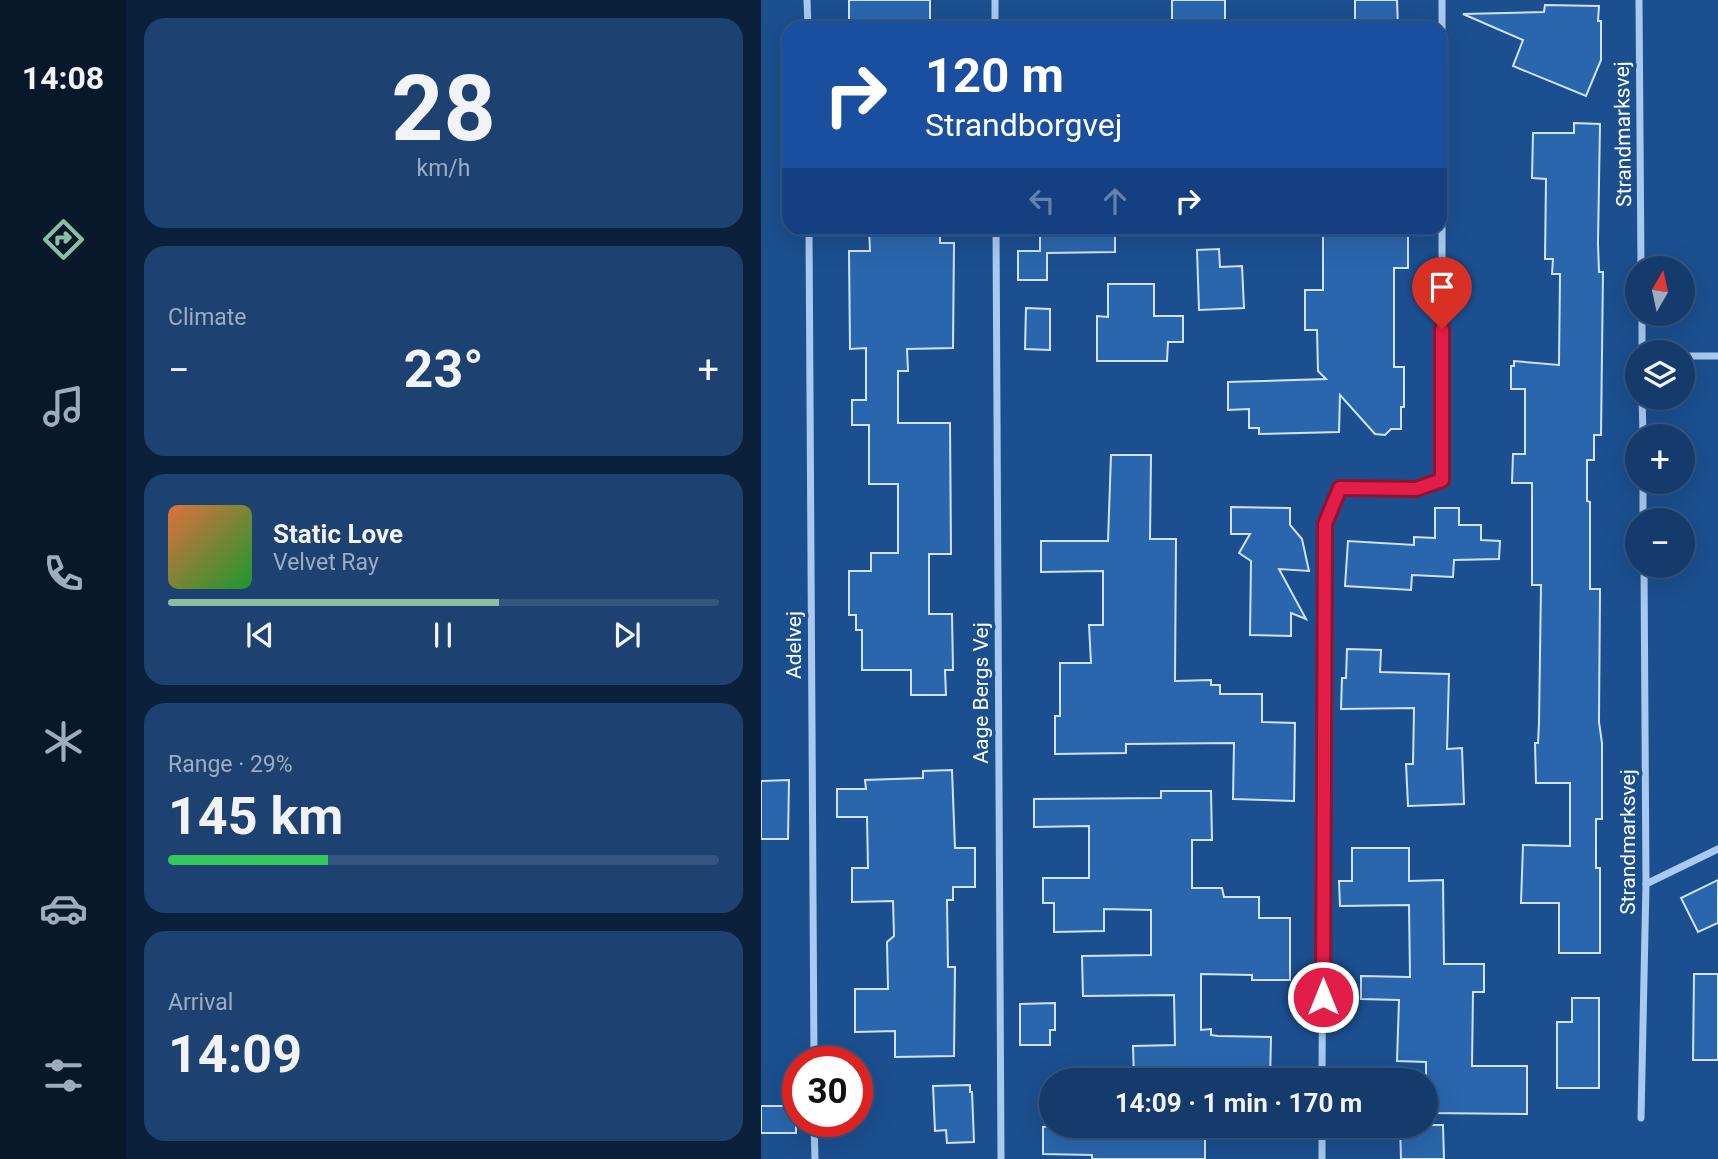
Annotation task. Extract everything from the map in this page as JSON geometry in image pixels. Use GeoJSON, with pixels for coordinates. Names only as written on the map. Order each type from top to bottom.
{"type":"FeatureCollection","features":[{"type":"Feature","properties":{"kind":"street"},"geometry":{"type":"LineString","coordinates":[[807,0],[808,21]]}},
{"type":"Feature","properties":{"kind":"street"},"geometry":{"type":"LineString","coordinates":[[995,0],[995,21]]}},
{"type":"Feature","properties":{"kind":"street"},"geometry":{"type":"LineString","coordinates":[[1442,0],[1442,21]]}},
{"type":"Feature","properties":{"kind":"street","name":"Strandmarksvej"},"geometry":{"type":"LineString","coordinates":[[1639,0],[1641,256]]}},
{"type":"Feature","properties":{"kind":"street","name":"Adelvej"},"geometry":{"type":"LineString","coordinates":[[809,235],[814,1046]]}},
{"type":"Feature","properties":{"kind":"street","name":"Aage Bergs Vej"},"geometry":{"type":"LineString","coordinates":[[996,235],[1001,1159]]}},
{"type":"Feature","properties":{"kind":"street"},"geometry":{"type":"LineString","coordinates":[[1322,1068],[1325,524],[1340,488],[1416,489],[1442,480],[1442,235]]}},
{"type":"Feature","properties":{"kind":"street"},"geometry":{"type":"LineString","coordinates":[[1695,356],[1718,356]]}},
{"type":"Feature","properties":{"kind":"street","name":"Strandmarksvej"},"geometry":{"type":"LineString","coordinates":[[1641,1118],[1646,884],[1644,578]]}},
{"type":"Feature","properties":{"kind":"street"},"geometry":{"type":"LineString","coordinates":[[1646,884],[1718,849]]}},
{"type":"Feature","properties":{"kind":"street"},"geometry":{"type":"LineString","coordinates":[[814,1137],[815,1159]]}},
{"type":"Feature","properties":{"kind":"street"},"geometry":{"type":"LineString","coordinates":[[1322,1138],[1322,1159]]}},
{"type":"Feature","properties":{"kind":"building"},"geometry":{"type":"Polygon","coordinates":[[[849,0],[930,0],[930,21],[849,21],[849,0]]]}},
{"type":"Feature","properties":{"kind":"building"},"geometry":{"type":"Polygon","coordinates":[[[1172,0],[1225,0],[1225,21],[1172,21],[1172,0]]]}},
{"type":"Feature","properties":{"kind":"building"},"geometry":{"type":"Polygon","coordinates":[[[1355,0],[1397,0],[1398,21],[1355,21],[1355,0]]]}},
{"type":"Feature","properties":{"kind":"building"},"geometry":{"type":"Polygon","coordinates":[[[1545,5],[1599,6],[1601,60],[1586,96],[1513,66],[1523,40],[1463,14],[1544,12],[1545,5]]]}},
{"type":"Feature","properties":{"kind":"building"},"geometry":{"type":"Polygon","coordinates":[[[1574,123],[1600,124],[1598,243],[1599,272],[1603,272],[1601,435],[1594,435],[1594,460],[1587,460],[1587,501],[1590,502],[1590,589],[1600,589],[1599,722],[1602,743],[1602,819],[1596,819],[1596,868],[1600,868],[1600,953],[1559,953],[1559,903],[1521,903],[1523,845],[1570,846],[1570,783],[1536,783],[1541,585],[1532,585],[1532,483],[1512,483],[1513,454],[1525,454],[1525,389],[1511,389],[1511,366],[1514,366],[1514,361],[1559,365],[1560,274],[1552,274],[1553,259],[1545,259],[1546,179],[1532,178],[1533,133],[1574,133],[1574,123]]]}},
{"type":"Feature","properties":{"kind":"building"},"geometry":{"type":"Polygon","coordinates":[[[869,235],[940,235],[940,243],[954,243],[953,348],[907,349],[908,371],[898,371],[898,423],[950,423],[951,554],[929,554],[929,614],[952,614],[953,670],[945,670],[946,695],[911,695],[911,670],[862,670],[862,630],[856,630],[856,615],[849,615],[849,571],[871,571],[871,553],[898,553],[898,484],[869,484],[869,425],[852,425],[852,400],[866,400],[866,348],[850,349],[849,251],[870,251],[869,235]]]}},
{"type":"Feature","properties":{"kind":"building"},"geometry":{"type":"Polygon","coordinates":[[[1040,235],[1115,235],[1115,252],[1047,253],[1047,280],[1018,280],[1018,251],[1040,251],[1040,235]]]}},
{"type":"Feature","properties":{"kind":"building"},"geometry":{"type":"Polygon","coordinates":[[[1323,235],[1408,235],[1408,268],[1394,268],[1394,367],[1404,367],[1401,429],[1391,429],[1385,435],[1375,434],[1340,395],[1339,432],[1259,434],[1259,428],[1249,428],[1249,409],[1228,410],[1228,382],[1326,379],[1318,371],[1317,330],[1305,330],[1305,290],[1323,290],[1323,235]]]}},
{"type":"Feature","properties":{"kind":"building"},"geometry":{"type":"Polygon","coordinates":[[[1219,249],[1220,267],[1242,266],[1244,308],[1199,310],[1197,250],[1219,249]]]}},
{"type":"Feature","properties":{"kind":"building"},"geometry":{"type":"Polygon","coordinates":[[[1108,284],[1154,284],[1154,316],[1183,316],[1183,342],[1168,342],[1167,361],[1097,361],[1097,316],[1108,317],[1108,284]]]}},
{"type":"Feature","properties":{"kind":"building"},"geometry":{"type":"Polygon","coordinates":[[[1026,308],[1050,309],[1050,350],[1025,349],[1026,308]]]}},
{"type":"Feature","properties":{"kind":"building"},"geometry":{"type":"Polygon","coordinates":[[[1111,455],[1151,455],[1150,539],[1176,539],[1175,681],[1211,680],[1211,685],[1220,685],[1220,694],[1262,694],[1262,722],[1295,723],[1294,801],[1233,799],[1234,743],[1126,744],[1126,753],[1055,754],[1055,716],[1060,716],[1060,663],[1091,663],[1089,625],[1103,625],[1103,571],[1041,572],[1041,541],[1108,541],[1111,455]]]}},
{"type":"Feature","properties":{"kind":"building"},"geometry":{"type":"Polygon","coordinates":[[[1231,507],[1290,508],[1290,525],[1302,539],[1309,571],[1279,569],[1306,619],[1291,613],[1291,636],[1250,635],[1251,561],[1239,553],[1250,534],[1231,534],[1231,507]]]}},
{"type":"Feature","properties":{"kind":"building"},"geometry":{"type":"Polygon","coordinates":[[[1435,508],[1459,508],[1459,525],[1481,525],[1481,540],[1500,541],[1499,559],[1454,560],[1453,577],[1412,575],[1411,590],[1345,586],[1348,541],[1414,545],[1414,537],[1435,538],[1435,508]]]}},
{"type":"Feature","properties":{"kind":"building"},"geometry":{"type":"Polygon","coordinates":[[[1347,649],[1381,650],[1380,672],[1449,674],[1447,749],[1462,748],[1464,804],[1408,806],[1406,764],[1413,764],[1414,708],[1341,709],[1347,649]]]}},
{"type":"Feature","properties":{"kind":"building"},"geometry":{"type":"Polygon","coordinates":[[[952,770],[955,848],[975,848],[975,887],[953,887],[953,900],[947,900],[948,967],[955,967],[954,1056],[895,1057],[895,1031],[855,1032],[855,989],[888,989],[887,942],[894,936],[893,901],[852,902],[852,868],[868,868],[867,817],[837,817],[837,789],[866,789],[865,780],[923,778],[923,771],[952,770]]]}},
{"type":"Feature","properties":{"kind":"building"},"geometry":{"type":"Polygon","coordinates":[[[789,780],[788,839],[761,839],[761,781],[789,780]]]}},
{"type":"Feature","properties":{"kind":"building"},"geometry":{"type":"Polygon","coordinates":[[[1161,791],[1211,791],[1212,840],[1192,840],[1192,888],[1222,888],[1224,897],[1259,897],[1259,918],[1290,918],[1290,980],[1252,980],[1252,975],[1201,974],[1201,1030],[1211,1029],[1211,1035],[1218,1036],[1271,1037],[1270,1068],[1134,1068],[1133,1046],[1175,1045],[1174,995],[1083,996],[1082,956],[1151,955],[1151,910],[1104,909],[1104,931],[1054,932],[1054,903],[1043,903],[1043,878],[1089,878],[1089,826],[1034,827],[1034,799],[1161,798],[1161,791]]]}},
{"type":"Feature","properties":{"kind":"building"},"geometry":{"type":"Polygon","coordinates":[[[1352,848],[1409,848],[1409,881],[1443,880],[1444,964],[1484,964],[1484,992],[1473,992],[1472,1066],[1527,1066],[1527,1114],[1438,1113],[1438,1068],[1426,1068],[1426,1062],[1397,1061],[1399,1000],[1361,999],[1361,976],[1410,977],[1409,905],[1340,906],[1339,881],[1352,881],[1352,848]]]}},
{"type":"Feature","properties":{"kind":"building"},"geometry":{"type":"Polygon","coordinates":[[[1718,880],[1718,923],[1698,932],[1681,898],[1718,880]]]}},
{"type":"Feature","properties":{"kind":"building"},"geometry":{"type":"Polygon","coordinates":[[[1694,974],[1718,974],[1718,1060],[1693,1060],[1694,974]]]}},
{"type":"Feature","properties":{"kind":"building"},"geometry":{"type":"Polygon","coordinates":[[[1572,998],[1599,998],[1599,1088],[1557,1088],[1557,1022],[1572,1022],[1572,998]]]}},
{"type":"Feature","properties":{"kind":"building"},"geometry":{"type":"Polygon","coordinates":[[[1055,1003],[1055,1030],[1050,1030],[1050,1045],[1020,1045],[1020,1004],[1055,1003]]]}},
{"type":"Feature","properties":{"kind":"building"},"geometry":{"type":"Polygon","coordinates":[[[970,1085],[974,1142],[947,1143],[946,1130],[935,1131],[933,1086],[970,1085]]]}},
{"type":"Feature","properties":{"kind":"building"},"geometry":{"type":"Polygon","coordinates":[[[761,1106],[782,1106],[782,1133],[761,1133],[761,1106]]]}},
{"type":"Feature","properties":{"kind":"building"},"geometry":{"type":"Polygon","coordinates":[[[1438,1125],[1443,1125],[1444,1159],[1401,1159],[1400,1138],[1438,1138],[1438,1125]]]}},
{"type":"Feature","properties":{"kind":"building"},"geometry":{"type":"Polygon","coordinates":[[[1043,1138],[1205,1138],[1205,1159],[1092,1159],[1092,1155],[1043,1154],[1043,1138]]]}},
{"type":"Feature","properties":{"kind":"route"},"geometry":{"type":"LineString","coordinates":[[1323,997],[1325,524],[1340,488],[1416,489],[1442,480],[1442,329]]}}]}
